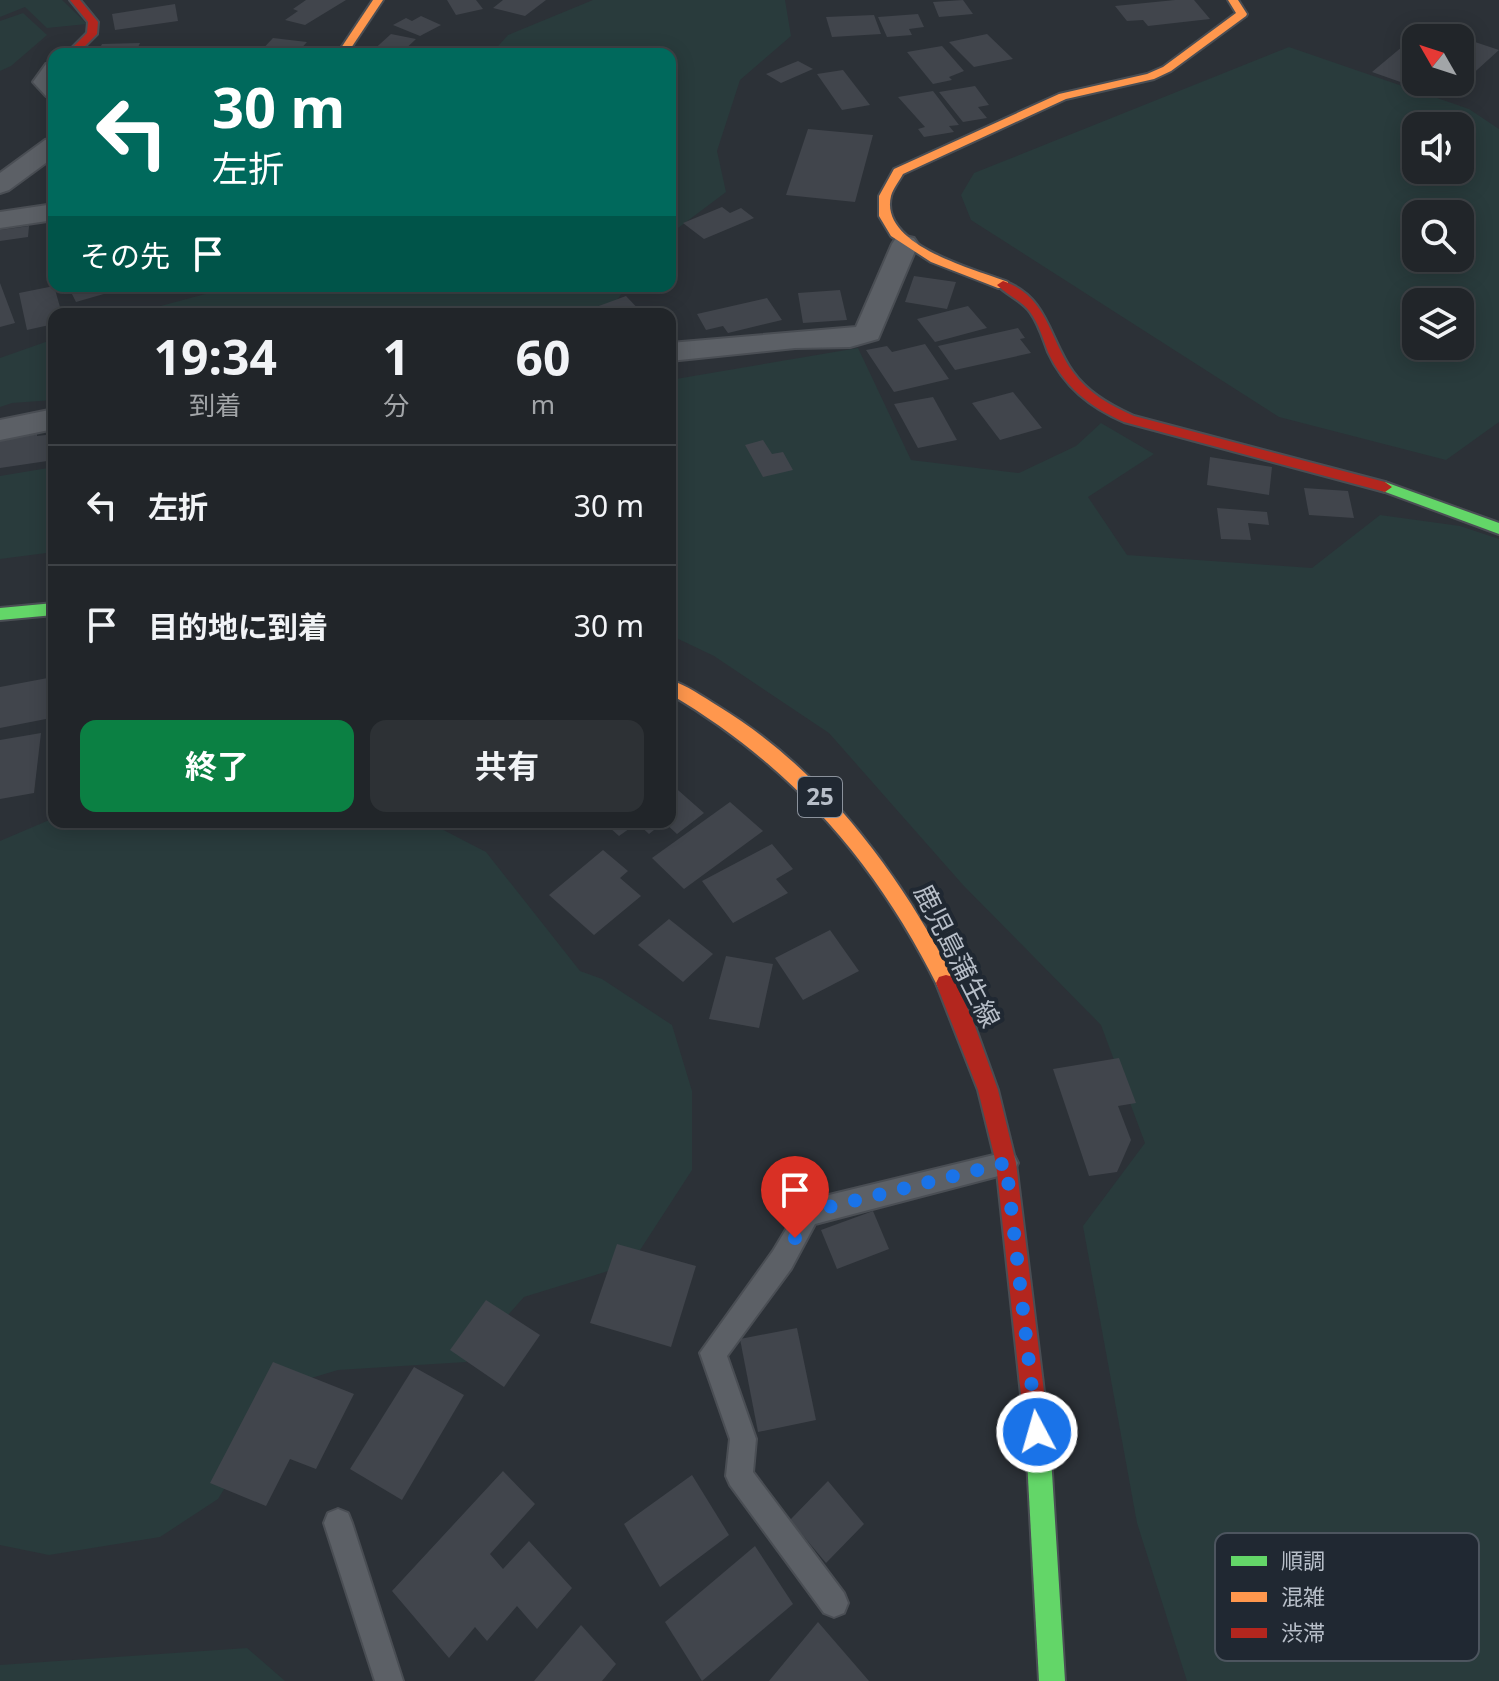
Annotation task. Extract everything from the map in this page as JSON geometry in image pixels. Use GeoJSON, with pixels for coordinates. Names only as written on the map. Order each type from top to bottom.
{"type":"FeatureCollection","features":[{"type":"Feature","properties":{"kind":"street"},"geometry":{"type":"LineString","coordinates":[[75,0],[93,22],[92,34],[77,48]]}},
{"type":"Feature","properties":{"kind":"street"},"geometry":{"type":"LineString","coordinates":[[346,48],[378,0]]}},
{"type":"Feature","properties":{"kind":"street"},"geometry":{"type":"LineString","coordinates":[[1233,0],[1242,14],[1167,69],[1150,77],[1063,96],[898,172],[884,190],[883,213],[905,244],[1011,290],[1034,305],[1069,374],[1097,406],[1129,419],[1391,489],[1499,529]]}},
{"type":"Feature","properties":{"kind":"street"},"geometry":{"type":"LineString","coordinates":[[0,185],[48,149]]}},
{"type":"Feature","properties":{"kind":"street"},"geometry":{"type":"LineString","coordinates":[[0,220],[48,213]]}},
{"type":"Feature","properties":{"kind":"street"},"geometry":{"type":"LineString","coordinates":[[676,351],[795,339],[850,338],[868,333],[905,244]]}},
{"type":"Feature","properties":{"kind":"street"},"geometry":{"type":"LineString","coordinates":[[0,430],[48,420]]}},
{"type":"Feature","properties":{"kind":"street"},"geometry":{"type":"LineString","coordinates":[[0,614],[48,610]]}},
{"type":"Feature","properties":{"kind":"street","name":"鹿児島蒲生線"},"geometry":{"type":"LineString","coordinates":[[676,690],[740,729],[786,764],[847,823],[891,883],[930,948],[966,1023],[998,1122],[1006,1163],[1037,1432],[1052,1681]]}},
{"type":"Feature","properties":{"kind":"lane"},"geometry":{"type":"LineString","coordinates":[[834,1603],[739,1476],[743,1439],[713,1353],[782,1260],[807,1216],[829,1207],[1006,1163]]}},
{"type":"Feature","properties":{"kind":"lane"},"geometry":{"type":"LineString","coordinates":[[338,1523],[389,1681]]}},
{"type":"Feature","properties":{"kind":"shaded area"},"geometry":{"type":"Polygon","coordinates":[[[0,0],[62,0],[87,24],[47,28],[25,7],[0,17],[0,0]]]}},
{"type":"Feature","properties":{"kind":"shaded area"},"geometry":{"type":"Polygon","coordinates":[[[593,0],[785,0],[791,36],[740,80],[717,151],[726,192],[676,230],[676,48],[496,48],[508,35],[593,0]]]}},
{"type":"Feature","properties":{"kind":"shaded area"},"geometry":{"type":"Polygon","coordinates":[[[23,13],[47,35],[11,66],[0,71],[0,21],[23,13]]]}},
{"type":"Feature","properties":{"kind":"shaded area"},"geometry":{"type":"Polygon","coordinates":[[[1289,47],[1402,86],[1402,96],[1431,96],[1469,109],[1474,112],[1402,112],[1402,184],[1474,184],[1474,112],[1499,129],[1499,422],[1446,460],[1279,417],[971,220],[961,195],[974,173],[1289,47]]]}},
{"type":"Feature","properties":{"kind":"shaded area"},"geometry":{"type":"Polygon","coordinates":[[[213,292],[623,292],[611,308],[153,308],[213,292]]]}},
{"type":"Feature","properties":{"kind":"shaded area"},"geometry":{"type":"Polygon","coordinates":[[[48,341],[48,400],[0,407],[0,358],[48,341]]]}},
{"type":"Feature","properties":{"kind":"shaded area"},"geometry":{"type":"Polygon","coordinates":[[[858,348],[911,460],[1019,473],[1076,446],[1101,423],[1154,454],[1088,497],[1127,555],[1312,568],[1380,515],[1460,526],[1499,539],[1499,1681],[1187,1681],[1137,1523],[1083,1226],[1145,1143],[1101,1025],[963,885],[829,733],[714,656],[676,638],[676,379],[858,348]]]}},
{"type":"Feature","properties":{"kind":"shaded area"},"geometry":{"type":"Polygon","coordinates":[[[48,468],[48,553],[0,559],[0,476],[48,468]]]}},
{"type":"Feature","properties":{"kind":"shaded area"},"geometry":{"type":"Polygon","coordinates":[[[48,821],[48,828],[440,828],[486,852],[580,971],[602,979],[672,1025],[692,1091],[692,1170],[631,1264],[524,1297],[466,1362],[338,1370],[288,1385],[218,1499],[160,1537],[49,1555],[0,1545],[0,841],[48,821]]]}},
{"type":"Feature","properties":{"kind":"shaded area"},"geometry":{"type":"Polygon","coordinates":[[[247,1648],[285,1681],[0,1681],[0,1665],[247,1648]]]}},
{"type":"Feature","properties":{"kind":"building"},"geometry":{"type":"Polygon","coordinates":[[[306,0],[346,0],[305,25],[285,20],[298,11],[293,9],[306,0]]]}},
{"type":"Feature","properties":{"kind":"building"},"geometry":{"type":"Polygon","coordinates":[[[447,0],[476,0],[483,9],[456,15],[447,0]]]}},
{"type":"Feature","properties":{"kind":"building"},"geometry":{"type":"Polygon","coordinates":[[[503,0],[546,0],[525,16],[493,8],[503,0]]]}},
{"type":"Feature","properties":{"kind":"building"},"geometry":{"type":"Polygon","coordinates":[[[963,0],[973,14],[939,17],[933,2],[963,0]]]}},
{"type":"Feature","properties":{"kind":"building"},"geometry":{"type":"Polygon","coordinates":[[[1194,0],[1210,19],[1148,26],[1143,20],[1127,21],[1115,6],[1194,0]]]}},
{"type":"Feature","properties":{"kind":"building"},"geometry":{"type":"Polygon","coordinates":[[[175,4],[178,21],[115,30],[112,14],[175,4]]]}},
{"type":"Feature","properties":{"kind":"building"},"geometry":{"type":"Polygon","coordinates":[[[918,14],[924,27],[909,29],[912,35],[887,37],[878,17],[918,14]]]}},
{"type":"Feature","properties":{"kind":"building"},"geometry":{"type":"Polygon","coordinates":[[[874,15],[881,34],[832,37],[826,17],[874,15]]]}},
{"type":"Feature","properties":{"kind":"building"},"geometry":{"type":"Polygon","coordinates":[[[421,16],[441,25],[420,36],[393,25],[406,18],[412,21],[421,16]]]}},
{"type":"Feature","properties":{"kind":"building"},"geometry":{"type":"Polygon","coordinates":[[[391,34],[416,39],[406,48],[376,48],[391,34]]]}},
{"type":"Feature","properties":{"kind":"building"},"geometry":{"type":"Polygon","coordinates":[[[987,34],[1013,59],[974,67],[949,42],[987,34]]]}},
{"type":"Feature","properties":{"kind":"building"},"geometry":{"type":"Polygon","coordinates":[[[273,38],[307,42],[302,48],[264,48],[273,38]]]}},
{"type":"Feature","properties":{"kind":"building"},"geometry":{"type":"Polygon","coordinates":[[[1474,42],[1499,50],[1474,73],[1474,42]]]}},
{"type":"Feature","properties":{"kind":"building"},"geometry":{"type":"Polygon","coordinates":[[[140,43],[138,48],[100,48],[102,44],[140,43]]]}},
{"type":"Feature","properties":{"kind":"building"},"geometry":{"type":"Polygon","coordinates":[[[942,46],[964,71],[949,77],[952,80],[933,84],[907,52],[942,46]]]}},
{"type":"Feature","properties":{"kind":"building"},"geometry":{"type":"Polygon","coordinates":[[[1402,47],[1402,83],[1372,72],[1402,47]]]}},
{"type":"Feature","properties":{"kind":"building"},"geometry":{"type":"Polygon","coordinates":[[[798,61],[813,69],[781,83],[766,74],[798,61]]]}},
{"type":"Feature","properties":{"kind":"building"},"geometry":{"type":"Polygon","coordinates":[[[843,70],[870,105],[842,110],[817,74],[843,70]]]}},
{"type":"Feature","properties":{"kind":"building"},"geometry":{"type":"Polygon","coordinates":[[[975,86],[989,105],[978,107],[987,118],[963,122],[939,92],[975,86]]]}},
{"type":"Feature","properties":{"kind":"building"},"geometry":{"type":"Polygon","coordinates":[[[933,91],[959,125],[949,126],[954,132],[924,137],[918,129],[925,127],[898,97],[933,91]]]}},
{"type":"Feature","properties":{"kind":"building"},"geometry":{"type":"Polygon","coordinates":[[[808,129],[873,135],[855,202],[786,195],[808,129]]]}},
{"type":"Feature","properties":{"kind":"building"},"geometry":{"type":"Polygon","coordinates":[[[722,207],[730,213],[741,208],[754,218],[704,239],[683,223],[722,207]]]}},
{"type":"Feature","properties":{"kind":"building"},"geometry":{"type":"Polygon","coordinates":[[[29,226],[28,237],[0,241],[0,230],[29,226]]]}},
{"type":"Feature","properties":{"kind":"building"},"geometry":{"type":"Polygon","coordinates":[[[914,276],[956,282],[947,309],[905,302],[914,276]]]}},
{"type":"Feature","properties":{"kind":"building"},"geometry":{"type":"Polygon","coordinates":[[[0,283],[15,323],[0,327],[0,283]]]}},
{"type":"Feature","properties":{"kind":"building"},"geometry":{"type":"Polygon","coordinates":[[[48,287],[48,292],[56,292],[60,308],[48,308],[48,325],[27,330],[19,293],[48,287]]]}},
{"type":"Feature","properties":{"kind":"building"},"geometry":{"type":"Polygon","coordinates":[[[840,290],[847,320],[803,323],[798,293],[840,290]]]}},
{"type":"Feature","properties":{"kind":"building"},"geometry":{"type":"Polygon","coordinates":[[[71,292],[111,292],[76,302],[71,292]]]}},
{"type":"Feature","properties":{"kind":"building"},"geometry":{"type":"Polygon","coordinates":[[[626,296],[637,308],[593,308],[626,296]]]}},
{"type":"Feature","properties":{"kind":"building"},"geometry":{"type":"Polygon","coordinates":[[[767,298],[782,320],[728,333],[723,326],[706,330],[697,314],[767,298]]]}},
{"type":"Feature","properties":{"kind":"building"},"geometry":{"type":"Polygon","coordinates":[[[968,306],[987,328],[935,342],[917,319],[968,306]]]}},
{"type":"Feature","properties":{"kind":"building"},"geometry":{"type":"Polygon","coordinates":[[[1018,328],[1025,338],[1020,339],[1031,353],[955,370],[938,346],[1018,328]]]}},
{"type":"Feature","properties":{"kind":"building"},"geometry":{"type":"Polygon","coordinates":[[[925,344],[949,379],[894,392],[866,350],[887,346],[892,352],[925,344]]]}},
{"type":"Feature","properties":{"kind":"building"},"geometry":{"type":"Polygon","coordinates":[[[1013,392],[1042,428],[1000,440],[972,403],[1013,392]]]}},
{"type":"Feature","properties":{"kind":"building"},"geometry":{"type":"Polygon","coordinates":[[[933,397],[957,440],[918,448],[894,404],[933,397]]]}},
{"type":"Feature","properties":{"kind":"building"},"geometry":{"type":"Polygon","coordinates":[[[37,433],[37,436],[48,435],[48,461],[0,468],[0,439],[37,433]]]}},
{"type":"Feature","properties":{"kind":"building"},"geometry":{"type":"Polygon","coordinates":[[[763,440],[772,454],[783,452],[793,470],[763,477],[745,445],[763,440]]]}},
{"type":"Feature","properties":{"kind":"building"},"geometry":{"type":"Polygon","coordinates":[[[1210,457],[1272,467],[1269,495],[1207,485],[1210,457]]]}},
{"type":"Feature","properties":{"kind":"building"},"geometry":{"type":"Polygon","coordinates":[[[1304,488],[1348,491],[1354,518],[1309,515],[1304,488]]]}},
{"type":"Feature","properties":{"kind":"building"},"geometry":{"type":"Polygon","coordinates":[[[1217,508],[1267,512],[1269,525],[1248,523],[1251,540],[1221,539],[1217,508]]]}},
{"type":"Feature","properties":{"kind":"building"},"geometry":{"type":"Polygon","coordinates":[[[48,678],[48,719],[0,728],[0,687],[48,678]]]}},
{"type":"Feature","properties":{"kind":"building"},"geometry":{"type":"Polygon","coordinates":[[[41,733],[34,793],[0,799],[0,740],[41,733]]]}},
{"type":"Feature","properties":{"kind":"building"},"geometry":{"type":"Polygon","coordinates":[[[676,788],[704,813],[677,834],[670,828],[676,828],[676,788]]]}},
{"type":"Feature","properties":{"kind":"building"},"geometry":{"type":"Polygon","coordinates":[[[730,802],[763,831],[684,889],[652,858],[730,802]]]}},
{"type":"Feature","properties":{"kind":"building"},"geometry":{"type":"Polygon","coordinates":[[[610,828],[630,828],[619,836],[610,828]]]}},
{"type":"Feature","properties":{"kind":"building"},"geometry":{"type":"Polygon","coordinates":[[[642,828],[656,828],[649,834],[642,828]]]}},
{"type":"Feature","properties":{"kind":"building"},"geometry":{"type":"Polygon","coordinates":[[[772,844],[793,869],[776,879],[788,893],[733,923],[702,881],[772,844]]]}},
{"type":"Feature","properties":{"kind":"building"},"geometry":{"type":"Polygon","coordinates":[[[603,850],[628,871],[620,878],[641,896],[594,935],[549,895],[603,850]]]}},
{"type":"Feature","properties":{"kind":"building"},"geometry":{"type":"Polygon","coordinates":[[[669,919],[713,954],[683,982],[638,945],[669,919]]]}},
{"type":"Feature","properties":{"kind":"building"},"geometry":{"type":"Polygon","coordinates":[[[830,930],[859,971],[803,1000],[775,958],[830,930]]]}},
{"type":"Feature","properties":{"kind":"building"},"geometry":{"type":"Polygon","coordinates":[[[726,956],[773,964],[759,1028],[709,1019],[726,956]]]}},
{"type":"Feature","properties":{"kind":"building"},"geometry":{"type":"Polygon","coordinates":[[[1119,1058],[1136,1103],[1118,1106],[1131,1140],[1117,1172],[1089,1176],[1053,1069],[1119,1058]]]}},
{"type":"Feature","properties":{"kind":"building"},"geometry":{"type":"Polygon","coordinates":[[[873,1211],[889,1249],[837,1269],[821,1230],[873,1211]]]}},
{"type":"Feature","properties":{"kind":"building"},"geometry":{"type":"Polygon","coordinates":[[[617,1244],[696,1266],[671,1347],[590,1323],[617,1244]]]}},
{"type":"Feature","properties":{"kind":"building"},"geometry":{"type":"Polygon","coordinates":[[[486,1300],[540,1335],[504,1387],[450,1350],[486,1300]]]}},
{"type":"Feature","properties":{"kind":"building"},"geometry":{"type":"Polygon","coordinates":[[[797,1328],[816,1420],[758,1432],[740,1339],[797,1328]]]}},
{"type":"Feature","properties":{"kind":"building"},"geometry":{"type":"Polygon","coordinates":[[[273,1362],[354,1394],[316,1469],[290,1459],[266,1506],[210,1483],[273,1362]]]}},
{"type":"Feature","properties":{"kind":"building"},"geometry":{"type":"Polygon","coordinates":[[[414,1367],[464,1395],[402,1500],[350,1469],[414,1367]]]}},
{"type":"Feature","properties":{"kind":"building"},"geometry":{"type":"Polygon","coordinates":[[[503,1471],[535,1504],[490,1554],[503,1569],[529,1541],[572,1588],[537,1629],[517,1606],[487,1641],[475,1627],[449,1658],[392,1591],[503,1471]]]}},
{"type":"Feature","properties":{"kind":"building"},"geometry":{"type":"Polygon","coordinates":[[[692,1475],[729,1535],[660,1587],[624,1524],[692,1475]]]}},
{"type":"Feature","properties":{"kind":"building"},"geometry":{"type":"Polygon","coordinates":[[[828,1481],[864,1524],[826,1563],[790,1520],[828,1481]]]}},
{"type":"Feature","properties":{"kind":"building"},"geometry":{"type":"Polygon","coordinates":[[[755,1546],[793,1604],[702,1681],[665,1622],[755,1546]]]}},
{"type":"Feature","properties":{"kind":"building"},"geometry":{"type":"Polygon","coordinates":[[[818,1622],[869,1681],[769,1681],[818,1622]]]}},
{"type":"Feature","properties":{"kind":"building"},"geometry":{"type":"Polygon","coordinates":[[[581,1625],[616,1664],[602,1681],[534,1681],[581,1625]]]}},
{"type":"Feature","properties":{"kind":"traffic: fast"},"geometry":{"type":"LineString","coordinates":[[1385,487],[1499,529]]}},
{"type":"Feature","properties":{"kind":"traffic: fast"},"geometry":{"type":"LineString","coordinates":[[0,614],[48,610]]}},
{"type":"Feature","properties":{"kind":"traffic: fast"},"geometry":{"type":"LineString","coordinates":[[1038,1441],[1052,1681]]}},
{"type":"Feature","properties":{"kind":"traffic: slow"},"geometry":{"type":"LineString","coordinates":[[346,48],[378,0]]}},
{"type":"Feature","properties":{"kind":"traffic: slow"},"geometry":{"type":"LineString","coordinates":[[1003,285],[936,259],[895,233],[885,216],[885,196],[898,172],[1063,96],[1150,77],[1167,69],[1242,14],[1233,0]]}},
{"type":"Feature","properties":{"kind":"traffic: slow"},"geometry":{"type":"LineString","coordinates":[[676,689],[738,728],[771,754],[831,811],[883,875],[946,983]]}},
{"type":"Feature","properties":{"kind":"traffic: jam"},"geometry":{"type":"LineString","coordinates":[[75,0],[93,22],[92,34],[77,48]]}},
{"type":"Feature","properties":{"kind":"traffic: jam"},"geometry":{"type":"LineString","coordinates":[[1003,285],[1019,294],[1038,312],[1056,355],[1070,378],[1084,393],[1110,410],[1129,419],[1385,487]]}},
{"type":"Feature","properties":{"kind":"traffic: jam"},"geometry":{"type":"LineString","coordinates":[[946,983],[988,1090],[1006,1163],[1038,1441]]}},
{"type":"Feature","properties":{"kind":"route"},"geometry":{"type":"LineString","coordinates":[[795,1238],[807,1216],[829,1207],[1006,1163],[1037,1432]]}}]}
